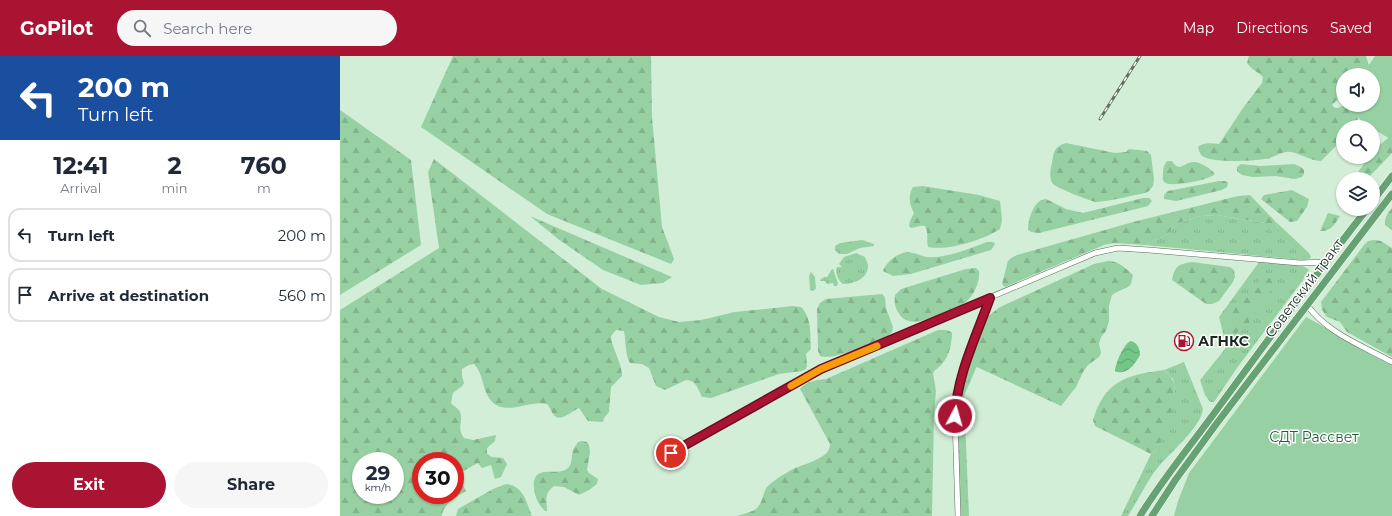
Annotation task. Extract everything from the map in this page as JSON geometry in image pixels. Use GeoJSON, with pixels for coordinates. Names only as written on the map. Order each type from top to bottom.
{"type":"FeatureCollection","features":[{"type":"Feature","properties":{"kind":"highway"},"geometry":{"type":"LineString","coordinates":[[1380,192],[1392,176]]}},
{"type":"Feature","properties":{"kind":"highway","name":"Советский тракт"},"geometry":{"type":"LineString","coordinates":[[1152,516],[1176,479],[1217,423],[1392,194]]}},
{"type":"Feature","properties":{"kind":"highway","name":"Советский тракт"},"geometry":{"type":"LineString","coordinates":[[1140,516],[1168,472],[1362,216]]}},
{"type":"Feature","properties":{"kind":"street"},"geometry":{"type":"LineString","coordinates":[[663,458],[821,369],[1095,253],[1118,248],[1300,263],[1326,262]]}},
{"type":"Feature","properties":{"kind":"street"},"geometry":{"type":"LineString","coordinates":[[958,516],[955,416],[956,402],[960,378],[990,298]]}},
{"type":"Feature","properties":{"kind":"street"},"geometry":{"type":"LineString","coordinates":[[1308,305],[1324,322],[1345,337],[1392,362]]}},
{"type":"Feature","properties":{"kind":"green space"},"geometry":{"type":"Polygon","coordinates":[[[453,56],[651,56],[652,117],[662,227],[674,259],[671,264],[547,214],[421,127],[453,56]]]}},
{"type":"Feature","properties":{"kind":"green space"},"geometry":{"type":"Polygon","coordinates":[[[1249,56],[1366,56],[1370,68],[1336,68],[1336,101],[1332,105],[1336,108],[1336,112],[1359,112],[1358,120],[1336,120],[1336,146],[1321,161],[1316,161],[1290,152],[1259,160],[1243,161],[1225,161],[1204,157],[1199,151],[1198,147],[1202,144],[1208,143],[1219,144],[1262,83],[1263,77],[1247,63],[1249,56]]]}},
{"type":"Feature","properties":{"kind":"green space"},"geometry":{"type":"Polygon","coordinates":[[[1375,56],[1392,56],[1392,140],[1380,133],[1380,120],[1361,120],[1352,112],[1380,112],[1380,68],[1367,68],[1375,56]]]}},
{"type":"Feature","properties":{"kind":"green space"},"geometry":{"type":"Polygon","coordinates":[[[340,110],[411,160],[421,245],[340,295],[340,110]]]}},
{"type":"Feature","properties":{"kind":"green space"},"geometry":{"type":"Polygon","coordinates":[[[1392,135],[1392,153],[1374,172],[1358,172],[1364,164],[1380,164],[1380,144],[1392,135]]]}},
{"type":"Feature","properties":{"kind":"green space"},"geometry":{"type":"Polygon","coordinates":[[[1066,143],[1115,153],[1126,152],[1129,149],[1147,151],[1151,155],[1154,179],[1153,186],[1145,193],[1114,200],[1096,202],[1060,188],[1053,184],[1050,177],[1050,171],[1055,150],[1059,146],[1066,143]]]}},
{"type":"Feature","properties":{"kind":"green space"},"geometry":{"type":"Polygon","coordinates":[[[434,159],[602,289],[659,317],[679,322],[701,320],[735,312],[793,306],[801,307],[805,311],[809,321],[810,332],[811,349],[806,354],[806,369],[802,371],[779,374],[711,398],[702,397],[694,383],[689,380],[665,390],[656,386],[649,368],[642,364],[630,363],[626,352],[624,331],[616,330],[611,336],[622,371],[622,376],[611,387],[609,412],[604,418],[603,422],[588,421],[579,408],[566,416],[559,418],[554,415],[547,404],[540,403],[508,408],[501,407],[489,398],[480,373],[474,364],[469,365],[462,369],[464,383],[453,393],[451,403],[459,409],[461,415],[460,427],[464,438],[473,440],[496,435],[495,441],[487,448],[487,454],[492,457],[503,458],[507,464],[501,477],[495,479],[491,465],[482,468],[478,463],[464,471],[464,452],[412,452],[412,504],[447,504],[442,516],[340,516],[340,310],[439,248],[428,172],[434,159]]]}},
{"type":"Feature","properties":{"kind":"green space"},"geometry":{"type":"Polygon","coordinates":[[[1167,161],[1172,161],[1175,165],[1180,167],[1191,162],[1197,162],[1206,166],[1215,174],[1206,179],[1181,184],[1168,184],[1163,180],[1163,168],[1167,161]]]}},
{"type":"Feature","properties":{"kind":"green space"},"geometry":{"type":"Polygon","coordinates":[[[1241,164],[1260,166],[1294,164],[1304,170],[1304,174],[1302,177],[1295,179],[1276,176],[1252,177],[1242,175],[1237,171],[1237,167],[1241,164]]]}},
{"type":"Feature","properties":{"kind":"green space"},"geometry":{"type":"Polygon","coordinates":[[[1225,181],[1228,183],[1227,187],[1222,190],[1176,201],[1164,199],[1164,195],[1168,191],[1225,181]]]}},
{"type":"Feature","properties":{"kind":"green space"},"geometry":{"type":"Polygon","coordinates":[[[923,186],[979,195],[1000,201],[1002,220],[1000,229],[985,237],[966,244],[936,248],[928,247],[927,231],[925,226],[911,228],[909,226],[914,213],[910,200],[911,190],[913,187],[923,186]]]}},
{"type":"Feature","properties":{"kind":"green space"},"geometry":{"type":"Polygon","coordinates":[[[1292,190],[1309,199],[1307,207],[1297,221],[1290,222],[1261,199],[1264,195],[1292,190]]]}},
{"type":"Feature","properties":{"kind":"green space"},"geometry":{"type":"Polygon","coordinates":[[[1250,195],[1275,221],[1279,231],[1272,232],[1265,223],[1216,215],[1201,216],[1178,223],[1166,235],[1145,245],[1114,243],[1104,245],[1005,287],[1002,284],[1008,261],[1017,255],[1133,222],[1238,196],[1250,195]]]}},
{"type":"Feature","properties":{"kind":"green space"},"geometry":{"type":"Polygon","coordinates":[[[1143,198],[1149,198],[1152,201],[1148,206],[1039,233],[1028,230],[1031,214],[1035,206],[1041,200],[1046,199],[1066,209],[1083,213],[1143,198]]]}},
{"type":"Feature","properties":{"kind":"green space"},"geometry":{"type":"Polygon","coordinates":[[[1392,208],[1392,230],[1385,225],[1385,220],[1392,208]]]}},
{"type":"Feature","properties":{"kind":"green space"},"geometry":{"type":"Polygon","coordinates":[[[1328,213],[1340,216],[1330,229],[1320,231],[1328,213]]]}},
{"type":"Feature","properties":{"kind":"green space"},"geometry":{"type":"Polygon","coordinates":[[[1216,215],[1265,223],[1279,231],[1275,221],[1309,253],[1311,257],[1309,259],[1302,260],[1145,245],[1166,235],[1178,223],[1201,216],[1216,215]]]}},
{"type":"Feature","properties":{"kind":"green space"},"geometry":{"type":"Polygon","coordinates":[[[530,216],[672,277],[663,283],[641,285],[603,270],[558,239],[530,216]]]}},
{"type":"Feature","properties":{"kind":"green space"},"geometry":{"type":"Polygon","coordinates":[[[862,240],[874,244],[874,246],[860,248],[847,254],[839,254],[835,250],[835,246],[840,243],[862,240]]]}},
{"type":"Feature","properties":{"kind":"green space"},"geometry":{"type":"Polygon","coordinates":[[[1368,241],[1381,241],[1392,248],[1392,357],[1347,332],[1340,322],[1327,317],[1322,310],[1321,302],[1364,245],[1368,241]]]}},
{"type":"Feature","properties":{"kind":"green space"},"geometry":{"type":"Polygon","coordinates":[[[987,242],[993,242],[995,244],[991,250],[911,274],[893,276],[883,271],[891,260],[906,252],[927,257],[934,257],[958,252],[987,242]]]}},
{"type":"Feature","properties":{"kind":"green space"},"geometry":{"type":"Polygon","coordinates":[[[856,253],[865,257],[868,265],[866,274],[855,282],[843,284],[837,276],[837,267],[842,267],[839,264],[844,257],[856,253]]]}},
{"type":"Feature","properties":{"kind":"green space"},"geometry":{"type":"Polygon","coordinates":[[[1108,261],[1119,264],[1133,275],[1131,284],[1112,295],[1109,306],[1109,321],[1106,331],[1101,337],[1099,344],[1101,353],[1099,357],[1088,365],[1076,387],[1061,406],[968,363],[987,317],[1000,307],[1094,264],[1108,261]]]}},
{"type":"Feature","properties":{"kind":"green space"},"geometry":{"type":"Polygon","coordinates":[[[1192,262],[1230,267],[1234,270],[1235,277],[1233,282],[1219,301],[1212,304],[1206,304],[1172,280],[1174,272],[1178,266],[1192,262]]]}},
{"type":"Feature","properties":{"kind":"green space"},"geometry":{"type":"Polygon","coordinates":[[[1259,262],[1293,263],[1309,270],[1214,402],[1210,402],[1205,395],[1200,380],[1225,349],[1226,345],[1219,317],[1259,262]]]}},
{"type":"Feature","properties":{"kind":"green space"},"geometry":{"type":"Polygon","coordinates":[[[976,268],[979,271],[979,279],[972,295],[963,304],[917,322],[905,319],[897,310],[895,295],[901,289],[966,269],[976,268]]]}},
{"type":"Feature","properties":{"kind":"green space"},"geometry":{"type":"Polygon","coordinates":[[[832,269],[838,283],[837,286],[834,286],[833,283],[827,284],[825,281],[820,281],[824,277],[827,277],[832,269]]]}},
{"type":"Feature","properties":{"kind":"green space"},"geometry":{"type":"Polygon","coordinates":[[[811,272],[815,277],[816,289],[812,291],[810,290],[809,276],[811,272]]]}},
{"type":"Feature","properties":{"kind":"green space"},"geometry":{"type":"Polygon","coordinates":[[[1263,277],[1275,279],[1278,288],[1266,293],[1258,305],[1252,320],[1232,337],[1228,325],[1230,313],[1236,303],[1250,292],[1263,277]]]}},
{"type":"Feature","properties":{"kind":"green space"},"geometry":{"type":"Polygon","coordinates":[[[882,294],[885,297],[886,308],[893,327],[892,332],[888,336],[835,356],[820,356],[818,351],[817,309],[820,303],[826,299],[882,294]]]}},
{"type":"Feature","properties":{"kind":"green space","name":"СДТ Рассвет"},"geometry":{"type":"Polygon","coordinates":[[[1306,317],[1392,364],[1392,516],[1174,516],[1189,473],[1306,317]]]}},
{"type":"Feature","properties":{"kind":"green space"},"geometry":{"type":"Polygon","coordinates":[[[938,330],[947,330],[952,333],[951,346],[947,357],[933,373],[936,391],[934,414],[932,516],[737,516],[757,508],[762,500],[766,488],[774,481],[791,470],[821,457],[826,454],[829,449],[830,444],[800,389],[803,386],[812,381],[826,379],[938,330]]]}},
{"type":"Feature","properties":{"kind":"green space"},"geometry":{"type":"Polygon","coordinates":[[[1184,362],[1203,409],[1201,416],[1197,424],[1185,439],[1159,466],[1128,516],[1121,516],[1151,454],[1156,451],[1175,391],[1173,379],[1164,370],[1184,362]]]}},
{"type":"Feature","properties":{"kind":"green space"},"geometry":{"type":"Polygon","coordinates":[[[968,363],[977,366],[964,396],[969,516],[961,516],[957,414],[958,399],[968,363]]]}},
{"type":"Feature","properties":{"kind":"green space"},"geometry":{"type":"Polygon","coordinates":[[[1164,370],[1172,379],[1175,396],[1167,426],[1156,451],[1151,454],[1095,426],[1093,420],[1098,407],[1104,396],[1111,388],[1128,377],[1164,370]]]}},
{"type":"Feature","properties":{"kind":"green space"},"geometry":{"type":"Polygon","coordinates":[[[578,442],[587,442],[589,445],[590,452],[587,470],[598,479],[597,484],[579,495],[564,487],[554,486],[548,493],[546,499],[547,511],[545,511],[538,501],[534,489],[534,480],[537,475],[541,473],[564,471],[568,468],[570,466],[573,449],[578,442]]]}},
{"type":"Feature","properties":{"kind":"green space"},"geometry":{"type":"Polygon","coordinates":[[[506,484],[512,485],[521,491],[532,516],[456,516],[458,509],[493,489],[506,484]]]}},
{"type":"Feature","properties":{"kind":"water"},"geometry":{"type":"Polygon","coordinates":[[[1131,341],[1138,346],[1140,355],[1136,362],[1127,371],[1115,371],[1120,354],[1131,341]]]}},
{"type":"Feature","properties":{"kind":"railway"},"geometry":{"type":"LineString","coordinates":[[1100,119],[1140,56]]}},
{"type":"Feature","properties":{"kind":"slow traffic"},"geometry":{"type":"LineString","coordinates":[[791,386],[821,369],[877,346]]}},
{"type":"Feature","properties":{"kind":"place","name":"АГНКС"},"geometry":{"type":"Point","coordinates":[1184,341]}},
{"type":"Feature","properties":{"kind":"route"},"geometry":{"type":"LineString","coordinates":[[671,453],[821,369],[990,298],[960,378],[955,416]]}}]}
